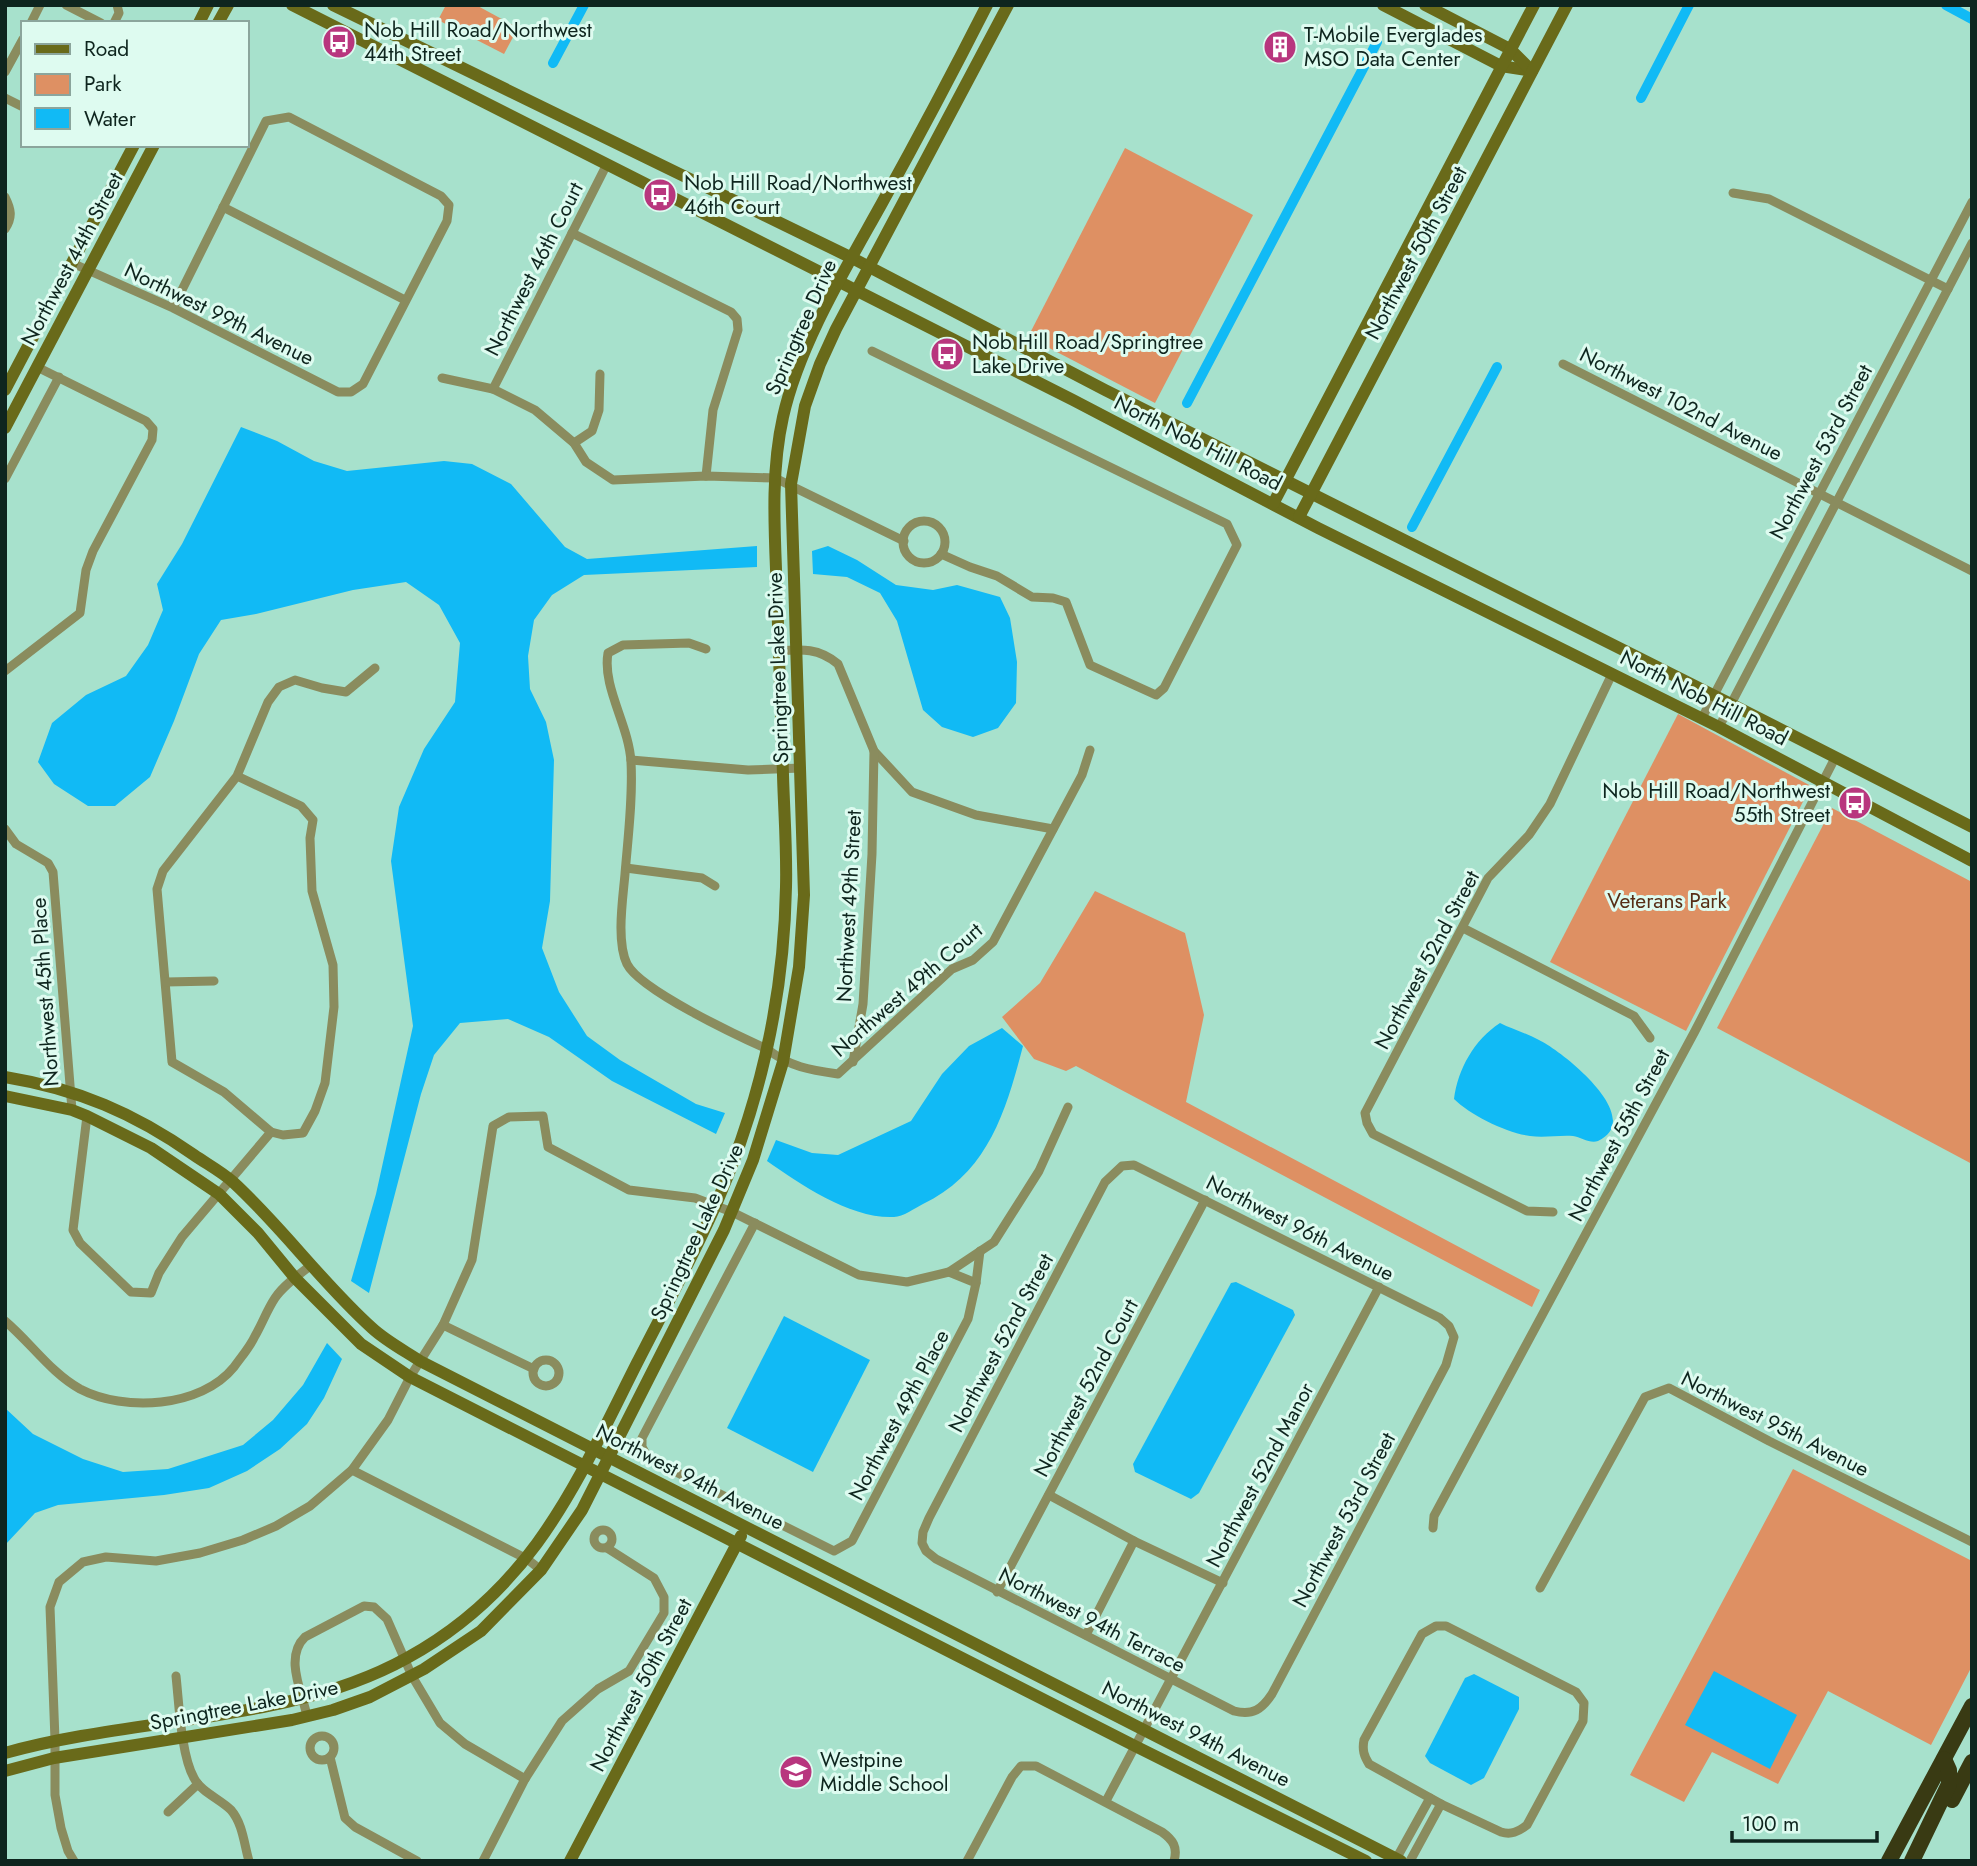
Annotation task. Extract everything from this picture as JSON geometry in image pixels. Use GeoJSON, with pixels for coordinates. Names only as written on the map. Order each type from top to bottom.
{"type":"FeatureCollection","features":[{"type":"Feature","properties":{"kind":"highway"},"geometry":{"type":"LineString","coordinates":[[1889,1861],[1972,1706]]}},
{"type":"Feature","properties":{"kind":"highway"},"geometry":{"type":"LineString","coordinates":[[1912,1861],[1950,1784],[1949,1770],[1944,1759]]}},
{"type":"Feature","properties":{"kind":"highway"},"geometry":{"type":"LineString","coordinates":[[1919,1861],[1972,1762]]}},
{"type":"Feature","properties":{"kind":"street"},"geometry":{"type":"LineString","coordinates":[[32,21],[40,5]]}},
{"type":"Feature","properties":{"kind":"street"},"geometry":{"type":"LineString","coordinates":[[66,5],[97,21]]}},
{"type":"Feature","properties":{"kind":"street"},"geometry":{"type":"LineString","coordinates":[[200,21],[208,5]]}},
{"type":"Feature","properties":{"kind":"street"},"geometry":{"type":"LineString","coordinates":[[219,21],[228,5]]}},
{"type":"Feature","properties":{"kind":"street","name":"North Nob Hill Road"},"geometry":{"type":"LineString","coordinates":[[292,5],[1273,504],[1824,780],[1972,862]]}},
{"type":"Feature","properties":{"kind":"street","name":"North Nob Hill Road"},"geometry":{"type":"LineString","coordinates":[[333,5],[852,258],[1105,390],[1972,827]]}},
{"type":"Feature","properties":{"kind":"street","name":"Springtree Drive"},"geometry":{"type":"LineString","coordinates":[[775,536],[775,478],[783,416],[792,385],[839,282],[987,5]]}},
{"type":"Feature","properties":{"kind":"street","name":"Springtree Lake Drive"},"geometry":{"type":"LineString","coordinates":[[5,1771],[54,1758],[307,1716],[370,1697],[412,1676],[481,1631],[541,1570],[582,1510],[732,1212],[761,1137],[783,1062],[795,1001],[803,930],[804,876],[791,484],[799,430],[811,385],[836,329],[1008,5]]}},
{"type":"Feature","properties":{"kind":"street"},"geometry":{"type":"LineString","coordinates":[[1383,5],[1501,66],[1532,71]]}},
{"type":"Feature","properties":{"kind":"street"},"geometry":{"type":"LineString","coordinates":[[1425,5],[1510,49],[1532,71]]}},
{"type":"Feature","properties":{"kind":"street","name":"Northwest 50th Street"},"geometry":{"type":"LineString","coordinates":[[1273,504],[1534,5]]}},
{"type":"Feature","properties":{"kind":"street","name":"Northwest 50th Street"},"geometry":{"type":"LineString","coordinates":[[1299,517],[1567,5]]}},
{"type":"Feature","properties":{"kind":"street"},"geometry":{"type":"LineString","coordinates":[[5,72],[21,43]]}},
{"type":"Feature","properties":{"kind":"street"},"geometry":{"type":"LineString","coordinates":[[5,98],[21,106]]}},
{"type":"Feature","properties":{"kind":"street"},"geometry":{"type":"LineString","coordinates":[[173,308],[266,121],[276,117],[289,117],[441,196],[449,205],[447,221],[405,300],[223,208]]}},
{"type":"Feature","properties":{"kind":"street"},"geometry":{"type":"LineString","coordinates":[[914,144],[931,153]]}},
{"type":"Feature","properties":{"kind":"street","name":"Northwest 44th Street"},"geometry":{"type":"LineString","coordinates":[[5,390],[133,147]]}},
{"type":"Feature","properties":{"kind":"street","name":"Northwest 44th Street"},"geometry":{"type":"LineString","coordinates":[[5,428],[153,147]]}},
{"type":"Feature","properties":{"kind":"street","name":"Northwest 46th Court"},"geometry":{"type":"LineString","coordinates":[[493,389],[606,166]]}},
{"type":"Feature","properties":{"kind":"street"},"geometry":{"type":"LineString","coordinates":[[1733,193],[1769,199],[1948,289]]}},
{"type":"Feature","properties":{"kind":"street"},"geometry":{"type":"LineString","coordinates":[[5,197],[11,210],[10,222],[5,229]]}},
{"type":"Feature","properties":{"kind":"street","name":"Northwest 53rd Street"},"geometry":{"type":"LineString","coordinates":[[1702,719],[1972,202]]}},
{"type":"Feature","properties":{"kind":"street"},"geometry":{"type":"LineString","coordinates":[[572,233],[737,319],[738,330],[713,410],[706,477]]}},
{"type":"Feature","properties":{"kind":"street","name":"Northwest 53rd Street"},"geometry":{"type":"LineString","coordinates":[[1719,727],[1972,243]]}},
{"type":"Feature","properties":{"kind":"street","name":"Northwest 99th Avenue"},"geometry":{"type":"LineString","coordinates":[[72,263],[173,308],[338,392],[351,392],[363,384],[405,300]]}},
{"type":"Feature","properties":{"kind":"street"},"geometry":{"type":"LineString","coordinates":[[872,351],[1227,524],[1237,545],[1164,688],[1156,695],[1090,665],[1066,602],[1032,597],[997,576],[941,554]]}},
{"type":"Feature","properties":{"kind":"street","name":"Northwest 102nd Avenue"},"geometry":{"type":"LineString","coordinates":[[1563,363],[1972,571]]}},
{"type":"Feature","properties":{"kind":"street"},"geometry":{"type":"LineString","coordinates":[[5,671],[80,613],[86,570],[93,551],[152,440],[153,429],[146,421],[37,367]]}},
{"type":"Feature","properties":{"kind":"street"},"geometry":{"type":"LineString","coordinates":[[574,443],[592,431],[599,410],[600,374]]}},
{"type":"Feature","properties":{"kind":"street"},"geometry":{"type":"LineString","coordinates":[[5,479],[59,377]]}},
{"type":"Feature","properties":{"kind":"street"},"geometry":{"type":"LineString","coordinates":[[442,378],[493,389],[536,410],[574,443],[586,462],[613,480],[764,476],[775,478],[904,541]]}},
{"type":"Feature","properties":{"kind":"street"},"geometry":{"type":"LineString","coordinates":[[925,521],[937,525],[945,536],[941,554],[928,562],[915,561],[906,551],[904,541],[911,525],[925,521]]}},
{"type":"Feature","properties":{"kind":"street","name":"Springtree Lake Drive"},"geometry":{"type":"LineString","coordinates":[[5,1753],[55,1740],[304,1699],[350,1684],[404,1660],[466,1619],[527,1559],[552,1525],[593,1450],[716,1205],[747,1124],[767,1049],[779,985],[786,870],[775,536]]}},
{"type":"Feature","properties":{"kind":"street"},"geometry":{"type":"LineString","coordinates":[[706,649],[689,643],[623,645],[608,653],[606,668],[625,727],[631,760],[626,868],[620,927],[627,964],[650,987],[767,1049]]}},
{"type":"Feature","properties":{"kind":"street"},"geometry":{"type":"LineString","coordinates":[[779,650],[812,650],[827,654],[838,664],[874,751],[912,792],[976,815],[1053,829]]}},
{"type":"Feature","properties":{"kind":"street"},"geometry":{"type":"LineString","coordinates":[[237,776],[301,806],[313,820],[310,838],[312,891],[333,965],[334,1007],[326,1083],[303,1133],[283,1135],[271,1132],[224,1092],[172,1062],[157,889],[163,871],[237,776],[268,702],[279,687],[295,680],[346,692],[375,667]]}},
{"type":"Feature","properties":{"kind":"street","name":"Northwest 52nd Street"},"geometry":{"type":"LineString","coordinates":[[1553,1212],[1527,1211],[1373,1134],[1365,1112],[1488,878],[1529,835],[1550,804],[1612,674]]}},
{"type":"Feature","properties":{"kind":"street","name":"Northwest 49th Court"},"geometry":{"type":"LineString","coordinates":[[767,1049],[783,1062],[838,1074],[952,969],[973,960],[993,942],[1082,775],[1090,750]]}},
{"type":"Feature","properties":{"kind":"street","name":"Northwest 49th Street"},"geometry":{"type":"LineString","coordinates":[[853,1062],[863,1004],[874,751]]}},
{"type":"Feature","properties":{"kind":"street","name":"Northwest 55th Street"},"geometry":{"type":"LineString","coordinates":[[1433,1528],[1434,1516],[1682,1054],[1835,758]]}},
{"type":"Feature","properties":{"kind":"street"},"geometry":{"type":"LineString","coordinates":[[631,760],[748,770],[801,768]]}},
{"type":"Feature","properties":{"kind":"street","name":"Northwest 45th Place"},"geometry":{"type":"LineString","coordinates":[[5,829],[16,844],[48,863],[53,872],[72,1110]]}},
{"type":"Feature","properties":{"kind":"street"},"geometry":{"type":"LineString","coordinates":[[626,868],[702,878],[715,886]]}},
{"type":"Feature","properties":{"kind":"street"},"geometry":{"type":"LineString","coordinates":[[1463,928],[1634,1016],[1650,1038]]}},
{"type":"Feature","properties":{"kind":"street"},"geometry":{"type":"LineString","coordinates":[[166,982],[214,981]]}},
{"type":"Feature","properties":{"kind":"street","name":"Northwest 94th Avenue"},"geometry":{"type":"LineString","coordinates":[[5,1077],[70,1090],[161,1132],[231,1180],[272,1221],[310,1266],[374,1330],[420,1361],[1398,1860]]}},
{"type":"Feature","properties":{"kind":"street","name":"Northwest 94th Avenue"},"geometry":{"type":"LineString","coordinates":[[5,1096],[72,1110],[87,1116],[151,1148],[219,1194],[258,1233],[295,1278],[361,1344],[410,1377],[1366,1861]]}},
{"type":"Feature","properties":{"kind":"street"},"geometry":{"type":"LineString","coordinates":[[74,1861],[61,1828],[55,1795],[50,1607],[59,1582],[83,1562],[106,1557],[156,1561],[200,1553],[243,1540],[276,1526],[310,1506],[352,1470],[388,1420],[410,1377],[443,1325],[472,1260],[493,1126],[509,1117],[543,1116],[548,1147],[629,1190],[695,1198],[732,1212],[859,1275],[908,1282],[949,1272],[994,1242],[1039,1171],[1068,1107]]}},
{"type":"Feature","properties":{"kind":"street"},"geometry":{"type":"LineString","coordinates":[[87,1116],[74,1230],[80,1243],[131,1292],[151,1293],[159,1273],[182,1237],[271,1132]]}},
{"type":"Feature","properties":{"kind":"street","name":"Northwest 52nd Street"},"geometry":{"type":"LineString","coordinates":[[922,1543],[929,1518],[1099,1194],[1113,1173],[1122,1166]]}},
{"type":"Feature","properties":{"kind":"street","name":"Northwest 96th Avenue"},"geometry":{"type":"LineString","coordinates":[[1122,1166],[1144,1168],[1440,1318],[1449,1326],[1454,1337]]}},
{"type":"Feature","properties":{"kind":"street","name":"Northwest 52nd Court"},"geometry":{"type":"LineString","coordinates":[[997,1592],[1205,1200]]}},
{"type":"Feature","properties":{"kind":"street","name":"Northwest 49th Place"},"geometry":{"type":"LineString","coordinates":[[755,1223],[642,1438],[642,1447],[648,1458],[834,1551],[852,1541],[968,1319],[980,1251]]}},
{"type":"Feature","properties":{"kind":"street"},"geometry":{"type":"LineString","coordinates":[[5,1321],[26,1339],[53,1369],[81,1389],[128,1403],[173,1401],[202,1391],[231,1370],[253,1340],[275,1297],[310,1266]]}},
{"type":"Feature","properties":{"kind":"street"},"geometry":{"type":"LineString","coordinates":[[949,1272],[976,1283]]}},
{"type":"Feature","properties":{"kind":"street","name":"Northwest 52nd Manor"},"geometry":{"type":"LineString","coordinates":[[1106,1801],[1379,1287]]}},
{"type":"Feature","properties":{"kind":"street"},"geometry":{"type":"LineString","coordinates":[[443,1325],[534,1369]]}},
{"type":"Feature","properties":{"kind":"street","name":"Northwest 53rd Street"},"geometry":{"type":"LineString","coordinates":[[1254,1712],[1265,1705],[1272,1694],[1447,1365],[1454,1337]]}},
{"type":"Feature","properties":{"kind":"street","name":"Northwest 95th Avenue"},"geometry":{"type":"LineString","coordinates":[[1540,1588],[1645,1397],[1669,1388],[1972,1542]]}},
{"type":"Feature","properties":{"kind":"street"},"geometry":{"type":"LineString","coordinates":[[352,1470],[527,1559],[541,1570]]}},
{"type":"Feature","properties":{"kind":"street"},"geometry":{"type":"LineString","coordinates":[[1049,1495],[1134,1541],[1223,1583]]}},
{"type":"Feature","properties":{"kind":"street","name":"Northwest 50th Street"},"geometry":{"type":"LineString","coordinates":[[570,1861],[746,1527]]}},
{"type":"Feature","properties":{"kind":"street"},"geometry":{"type":"LineString","coordinates":[[1086,1635],[1134,1541]]}},
{"type":"Feature","properties":{"kind":"street","name":"Northwest 94th Terrace"},"geometry":{"type":"LineString","coordinates":[[922,1543],[926,1551],[936,1559],[997,1592],[1234,1711],[1254,1712]]}},
{"type":"Feature","properties":{"kind":"street"},"geometry":{"type":"LineString","coordinates":[[483,1861],[525,1779],[562,1721],[598,1689],[629,1671],[664,1613],[664,1597],[654,1578],[607,1548]]}},
{"type":"Feature","properties":{"kind":"street"},"geometry":{"type":"LineString","coordinates":[[307,1716],[294,1661],[299,1643],[304,1637],[364,1606],[374,1607],[387,1619],[412,1676],[440,1723],[465,1744],[525,1779]]}},
{"type":"Feature","properties":{"kind":"street"},"geometry":{"type":"LineString","coordinates":[[1436,1626],[1446,1626],[1576,1692],[1584,1703],[1583,1721],[1527,1825],[1519,1831],[1508,1834],[1501,1832],[1430,1798],[1369,1765],[1362,1749],[1422,1634],[1436,1626]]}},
{"type":"Feature","properties":{"kind":"street"},"geometry":{"type":"LineString","coordinates":[[176,1676],[189,1765],[198,1784],[233,1812],[240,1825],[249,1861]]}},
{"type":"Feature","properties":{"kind":"street"},"geometry":{"type":"LineString","coordinates":[[330,1757],[345,1818],[355,1827],[417,1861]]}},
{"type":"Feature","properties":{"kind":"street"},"geometry":{"type":"LineString","coordinates":[[967,1861],[1012,1777],[1021,1766],[1036,1766],[1162,1832],[1171,1838],[1175,1846],[1174,1861]]}},
{"type":"Feature","properties":{"kind":"street"},"geometry":{"type":"LineString","coordinates":[[168,1812],[198,1784]]}},
{"type":"Feature","properties":{"kind":"street"},"geometry":{"type":"LineString","coordinates":[[1398,1860],[1430,1798]]}},
{"type":"Feature","properties":{"kind":"street"},"geometry":{"type":"LineString","coordinates":[[1410,1861],[1441,1804]]}},
{"type":"Feature","properties":{"kind":"green space"},"geometry":{"type":"Polygon","coordinates":[[[446,5],[476,5],[518,28],[504,54],[438,20],[446,5]]]}},
{"type":"Feature","properties":{"kind":"green space"},"geometry":{"type":"Polygon","coordinates":[[[1125,148],[1253,215],[1155,403],[1028,337],[1125,148]]]}},
{"type":"Feature","properties":{"kind":"green space","name":"Veterans Park"},"geometry":{"type":"Polygon","coordinates":[[[1678,714],[1811,786],[1686,1031],[1550,962],[1678,714]]]}},
{"type":"Feature","properties":{"kind":"green space"},"geometry":{"type":"Polygon","coordinates":[[[1832,808],[1972,882],[1972,1164],[1717,1028],[1832,808]]]}},
{"type":"Feature","properties":{"kind":"green space"},"geometry":{"type":"Polygon","coordinates":[[[1095,891],[1185,933],[1204,1015],[1186,1102],[1540,1290],[1532,1307],[1076,1066],[1066,1071],[1034,1059],[1002,1017],[1040,983],[1095,891]]]}},
{"type":"Feature","properties":{"kind":"green space"},"geometry":{"type":"Polygon","coordinates":[[[1793,1469],[1972,1561],[1972,1666],[1931,1745],[1828,1691],[1778,1784],[1712,1752],[1684,1802],[1630,1775],[1793,1469]]]}},
{"type":"Feature","properties":{"kind":"water"},"geometry":{"type":"Polygon","coordinates":[[[241,427],[277,441],[314,461],[347,471],[444,461],[472,464],[511,484],[565,547],[587,559],[757,546],[757,567],[584,575],[552,595],[534,620],[528,656],[530,689],[546,722],[554,760],[550,901],[542,948],[559,992],[587,1036],[620,1060],[696,1104],[725,1113],[716,1134],[612,1081],[549,1037],[508,1019],[460,1023],[434,1055],[421,1094],[369,1293],[351,1281],[376,1194],[413,1026],[391,861],[399,807],[424,749],[455,702],[460,643],[439,605],[406,582],[353,590],[221,620],[199,654],[150,777],[115,806],[88,806],[54,784],[38,762],[52,723],[86,695],[126,676],[148,645],[163,610],[157,584],[182,544],[241,427]]]}},
{"type":"Feature","properties":{"kind":"water"},"geometry":{"type":"Polygon","coordinates":[[[828,546],[857,560],[896,585],[933,590],[957,585],[1000,597],[1010,618],[1017,662],[1016,703],[998,728],[973,737],[942,727],[923,710],[897,621],[880,593],[847,577],[813,574],[812,551],[828,546]]]}},
{"type":"Feature","properties":{"kind":"water"},"geometry":{"type":"Polygon","coordinates":[[[1500,1023],[1550,1047],[1581,1071],[1607,1102],[1613,1117],[1610,1131],[1595,1142],[1573,1136],[1535,1137],[1500,1127],[1479,1117],[1454,1099],[1459,1077],[1469,1056],[1482,1038],[1500,1023]]]}},
{"type":"Feature","properties":{"kind":"water"},"geometry":{"type":"Polygon","coordinates":[[[1002,1028],[1023,1046],[1009,1094],[991,1138],[964,1175],[945,1191],[913,1210],[894,1217],[861,1212],[827,1199],[767,1161],[776,1140],[812,1153],[838,1155],[911,1121],[942,1074],[969,1046],[1002,1028]]]}},
{"type":"Feature","properties":{"kind":"water"},"geometry":{"type":"Polygon","coordinates":[[[1236,1282],[1293,1310],[1295,1315],[1199,1493],[1191,1499],[1135,1472],[1133,1464],[1231,1283],[1236,1282]]]}},
{"type":"Feature","properties":{"kind":"water"},"geometry":{"type":"Polygon","coordinates":[[[784,1316],[870,1360],[813,1472],[727,1428],[784,1316]]]}},
{"type":"Feature","properties":{"kind":"water"},"geometry":{"type":"Polygon","coordinates":[[[327,1343],[342,1359],[324,1398],[307,1424],[280,1449],[247,1471],[209,1488],[58,1505],[35,1513],[5,1545],[5,1408],[33,1434],[83,1459],[123,1472],[168,1469],[243,1445],[273,1420],[303,1385],[327,1343]]]}},
{"type":"Feature","properties":{"kind":"water"},"geometry":{"type":"Polygon","coordinates":[[[1714,1671],[1797,1715],[1770,1769],[1685,1725],[1714,1671]]]}},
{"type":"Feature","properties":{"kind":"water"},"geometry":{"type":"Polygon","coordinates":[[[1474,1674],[1519,1697],[1519,1709],[1484,1778],[1471,1785],[1430,1763],[1425,1756],[1465,1678],[1474,1674]]]}},
{"type":"Feature","properties":{"kind":"waterway"},"geometry":{"type":"LineString","coordinates":[[553,63],[584,5]]}},
{"type":"Feature","properties":{"kind":"waterway"},"geometry":{"type":"LineString","coordinates":[[1641,98],[1689,5]]}},
{"type":"Feature","properties":{"kind":"waterway"},"geometry":{"type":"LineString","coordinates":[[1946,5],[1972,19]]}},
{"type":"Feature","properties":{"kind":"waterway"},"geometry":{"type":"LineString","coordinates":[[1187,403],[1377,42]]}},
{"type":"Feature","properties":{"kind":"waterway"},"geometry":{"type":"LineString","coordinates":[[1412,527],[1497,367]]}},
{"type":"Feature","properties":{"kind":"place","name":"Nob Hill Road/Northwest 44th Street"},"geometry":{"type":"Point","coordinates":[339,42]}},
{"type":"Feature","properties":{"kind":"place","name":"T-Mobile Everglades MSO Data Center"},"geometry":{"type":"Point","coordinates":[1280,47]}},
{"type":"Feature","properties":{"kind":"place","name":"Nob Hill Road/Northwest 46th Court"},"geometry":{"type":"Point","coordinates":[660,195]}},
{"type":"Feature","properties":{"kind":"place","name":"Nob Hill Road/Springtree Lake Drive"},"geometry":{"type":"Point","coordinates":[947,354]}},
{"type":"Feature","properties":{"kind":"place","name":"Nob Hill Road/Northwest 55th Street"},"geometry":{"type":"Point","coordinates":[1855,803]}},
{"type":"Feature","properties":{"kind":"place","name":"Westpine Middle School"},"geometry":{"type":"Point","coordinates":[796,1772]}}]}
